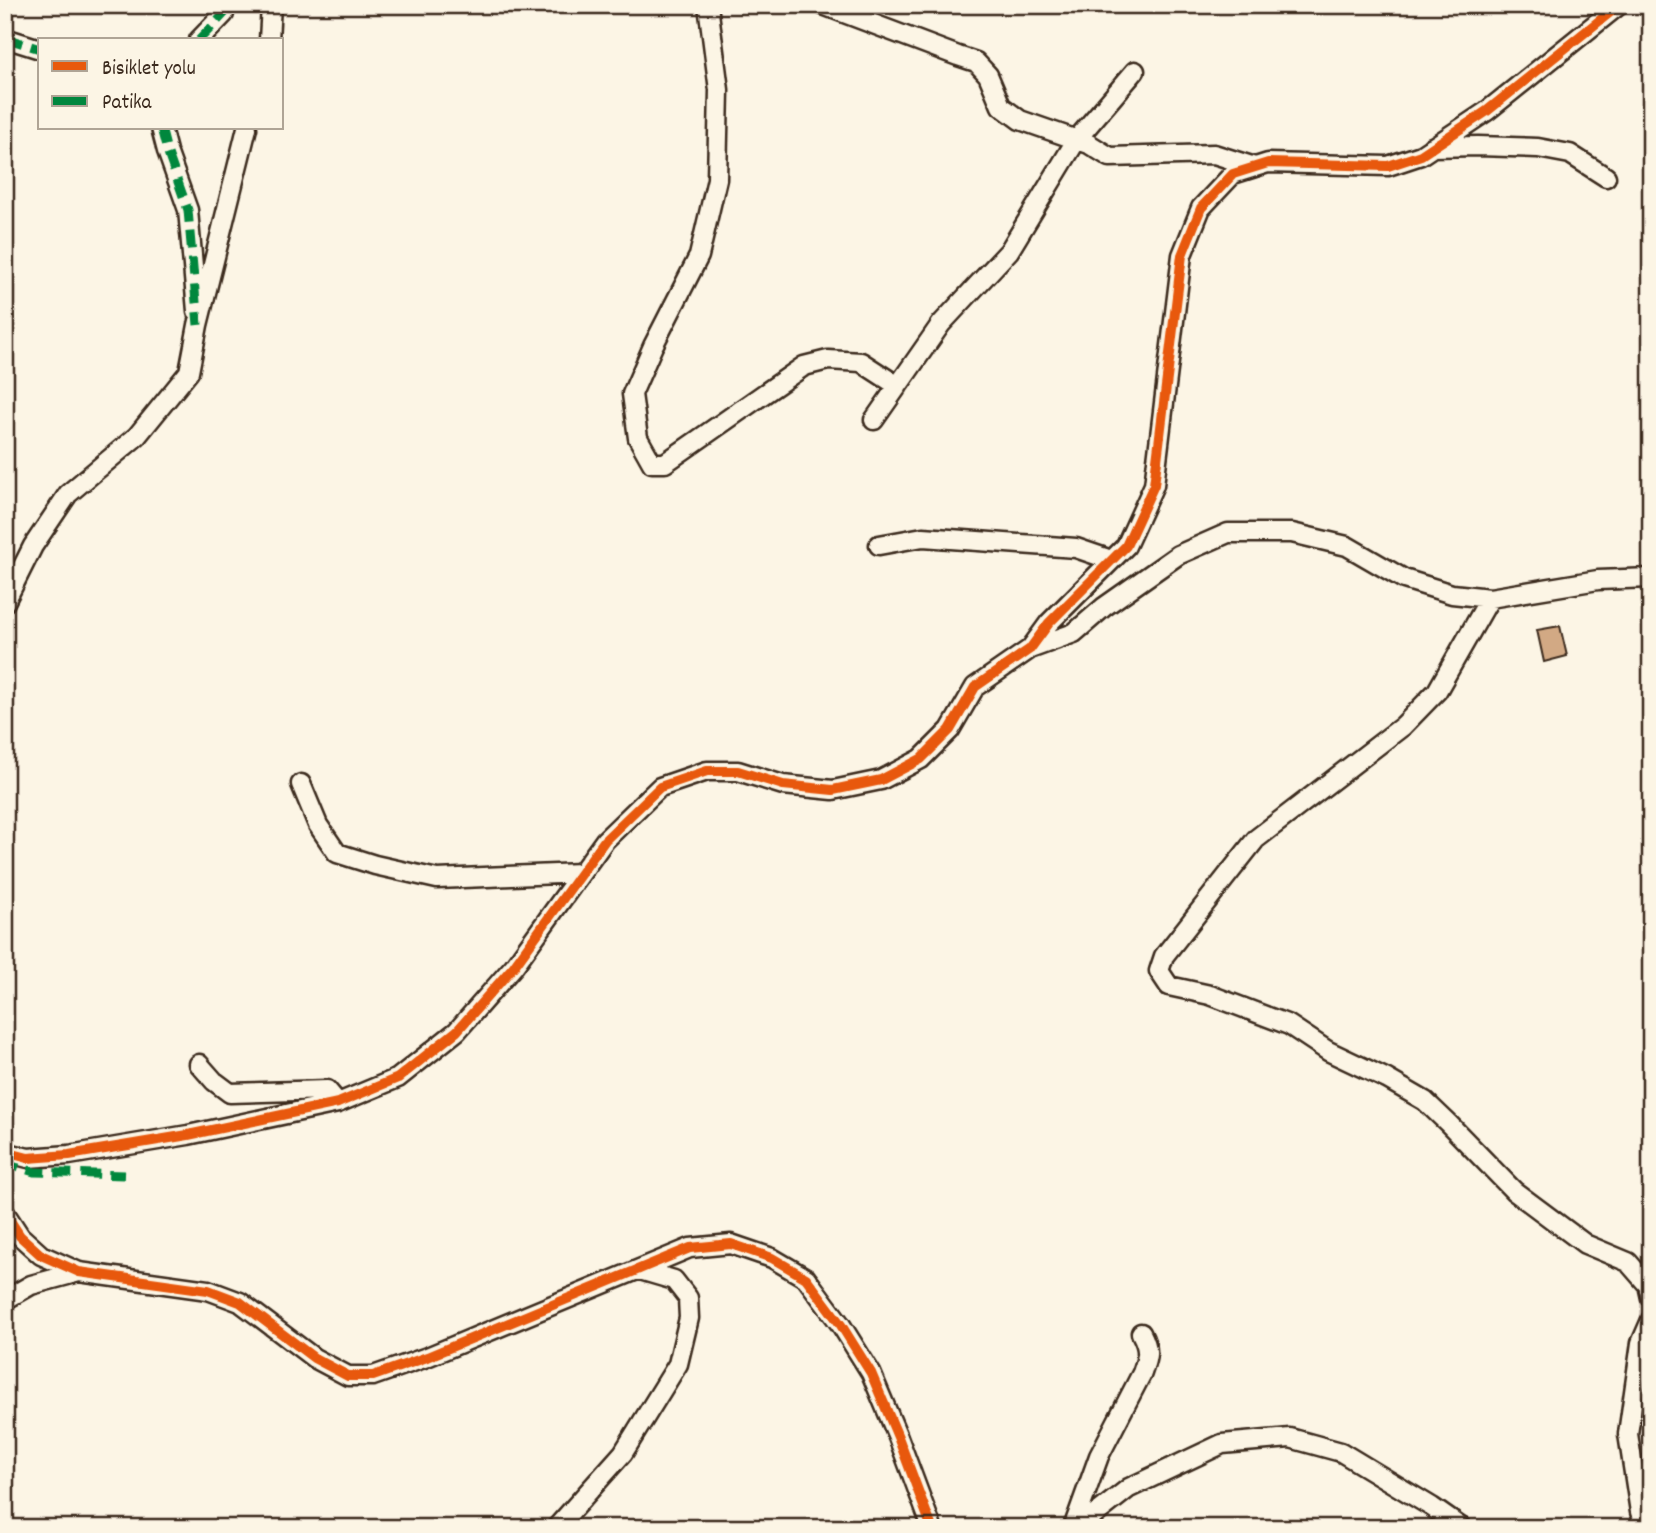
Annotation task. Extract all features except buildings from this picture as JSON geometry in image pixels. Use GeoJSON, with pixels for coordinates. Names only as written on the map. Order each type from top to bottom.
{"type":"FeatureCollection","features":[{"type":"Feature","properties":{"kind":"street"},"geometry":{"type":"LineString","coordinates":[[201,38],[223,14],[225,5]]}},
{"type":"Feature","properties":{"kind":"street"},"geometry":{"type":"LineString","coordinates":[[269,38],[271,5]]}},
{"type":"Feature","properties":{"kind":"street"},"geometry":{"type":"LineString","coordinates":[[708,5],[719,90],[717,179],[699,256],[632,394],[638,438],[652,463],[665,463],[804,366],[828,360],[861,362],[898,386]]}},
{"type":"Feature","properties":{"kind":"street"},"geometry":{"type":"LineString","coordinates":[[823,5],[976,62],[988,75],[1001,106],[1020,120],[1077,139],[1110,157],[1214,154],[1255,167]]}},
{"type":"Feature","properties":{"kind":"street"},"geometry":{"type":"LineString","coordinates":[[1030,649],[1049,623],[1126,546],[1154,485],[1182,255],[1201,208],[1233,174],[1268,163],[1388,166],[1420,155],[1487,111],[1619,5]]}},
{"type":"Feature","properties":{"kind":"street"},"geometry":{"type":"LineString","coordinates":[[5,38],[38,49]]}},
{"type":"Feature","properties":{"kind":"street"},"geometry":{"type":"LineString","coordinates":[[874,420],[941,324],[1009,251],[1077,139],[1135,71]]}},
{"type":"Feature","properties":{"kind":"street"},"geometry":{"type":"LineString","coordinates":[[162,130],[188,210],[198,325]]}},
{"type":"Feature","properties":{"kind":"street"},"geometry":{"type":"LineString","coordinates":[[5,602],[33,546],[68,494],[137,436],[189,372],[198,325],[247,130]]}},
{"type":"Feature","properties":{"kind":"street"},"geometry":{"type":"LineString","coordinates":[[1432,147],[1538,148],[1570,154],[1606,177]]}},
{"type":"Feature","properties":{"kind":"street"},"geometry":{"type":"LineString","coordinates":[[5,1150],[28,1158],[69,1155],[188,1135],[338,1102],[398,1078],[457,1031],[514,965],[605,840],[660,788],[707,771],[738,771],[783,785],[833,790],[881,780],[921,759],[950,730],[975,687],[1030,649],[1074,633],[1104,607],[1178,555],[1228,533],[1292,533],[1347,546],[1404,579],[1452,594],[1490,598],[1598,580],[1651,578]]}},
{"type":"Feature","properties":{"kind":"street"},"geometry":{"type":"LineString","coordinates":[[879,545],[923,537],[1076,548],[1111,560]]}},
{"type":"Feature","properties":{"kind":"street"},"geometry":{"type":"LineString","coordinates":[[1490,598],[1437,691],[1403,726],[1256,839],[1164,956],[1159,971],[1169,986],[1210,995],[1289,1025],[1328,1051],[1387,1079],[1425,1101],[1514,1191],[1585,1244],[1628,1262],[1648,1285],[1651,1298]]}},
{"type":"Feature","properties":{"kind":"street"},"geometry":{"type":"LineString","coordinates":[[301,784],[318,825],[337,853],[375,866],[436,879],[581,873]]}},
{"type":"Feature","properties":{"kind":"street"},"geometry":{"type":"LineString","coordinates":[[199,1064],[230,1093],[327,1090],[338,1102]]}},
{"type":"Feature","properties":{"kind":"street"},"geometry":{"type":"LineString","coordinates":[[5,1213],[20,1237],[41,1255],[79,1272],[208,1290],[240,1302],[314,1358],[348,1376],[373,1376],[427,1357],[690,1248],[731,1244],[772,1258],[806,1279],[841,1325],[871,1373],[932,1528]]}},
{"type":"Feature","properties":{"kind":"street"},"geometry":{"type":"LineString","coordinates":[[556,1528],[623,1453],[678,1364],[690,1318],[688,1298],[674,1280],[640,1270]]}},
{"type":"Feature","properties":{"kind":"street"},"geometry":{"type":"LineString","coordinates":[[5,1300],[31,1285],[79,1272]]}},
{"type":"Feature","properties":{"kind":"street"},"geometry":{"type":"LineString","coordinates":[[1649,1528],[1640,1512],[1628,1434],[1641,1343],[1651,1320]]}},
{"type":"Feature","properties":{"kind":"street"},"geometry":{"type":"LineString","coordinates":[[1073,1528],[1099,1456],[1147,1360],[1148,1346],[1141,1334]]}},
{"type":"Feature","properties":{"kind":"street"},"geometry":{"type":"LineString","coordinates":[[1078,1528],[1129,1488],[1222,1444],[1290,1438],[1341,1452],[1462,1528]]}},
{"type":"Feature","properties":{"kind":"marked path"},"geometry":{"type":"LineString","coordinates":[[201,38],[224,14],[225,5]]}},
{"type":"Feature","properties":{"kind":"marked path"},"geometry":{"type":"LineString","coordinates":[[5,38],[38,48]]}},
{"type":"Feature","properties":{"kind":"marked path"},"geometry":{"type":"LineString","coordinates":[[162,130],[188,210],[198,325]]}},
{"type":"Feature","properties":{"kind":"marked path"},"geometry":{"type":"LineString","coordinates":[[9,1153],[16,1166],[34,1172],[124,1175]]}},
{"type":"Feature","properties":{"kind":"cycle path"},"geometry":{"type":"LineString","coordinates":[[5,1150],[28,1158],[69,1155],[188,1135],[338,1103],[398,1078],[457,1031],[514,966],[605,840],[660,787],[707,771],[738,771],[783,785],[833,790],[881,780],[921,759],[950,730],[975,687],[1030,649],[1049,623],[1126,546],[1154,485],[1182,255],[1201,208],[1233,174],[1268,163],[1388,166],[1421,155],[1487,111],[1619,5]]}},
{"type":"Feature","properties":{"kind":"cycle path"},"geometry":{"type":"LineString","coordinates":[[5,1213],[20,1236],[41,1255],[79,1272],[208,1290],[240,1302],[314,1358],[348,1376],[373,1376],[427,1357],[690,1248],[731,1244],[772,1258],[806,1278],[841,1325],[871,1373],[932,1528]]}}]}
